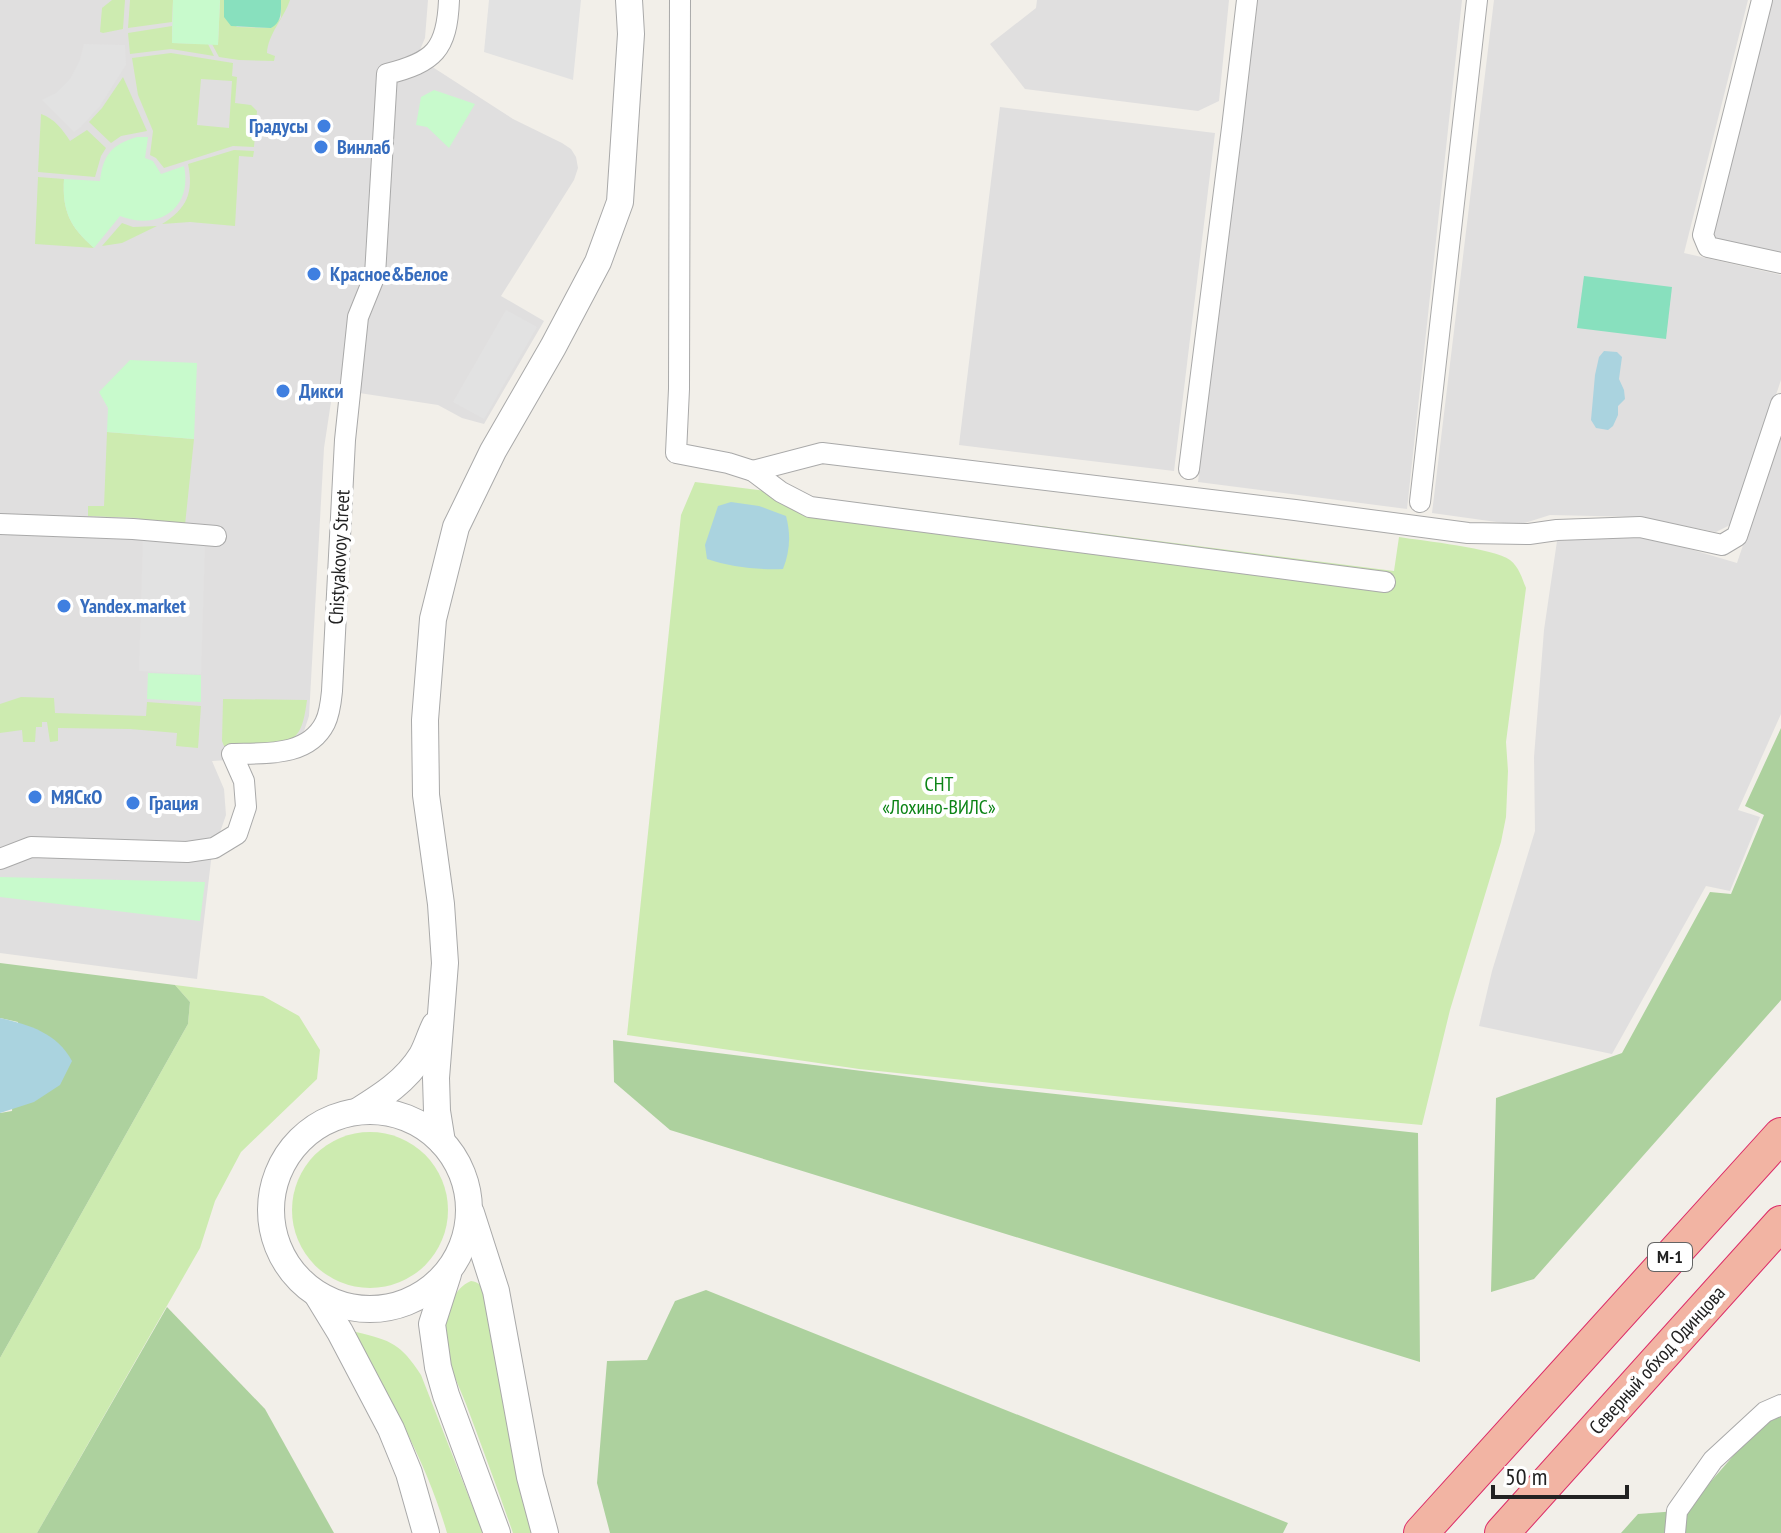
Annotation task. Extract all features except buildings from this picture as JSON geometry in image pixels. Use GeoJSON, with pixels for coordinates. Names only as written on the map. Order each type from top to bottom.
{"type":"FeatureCollection","features":[{"type":"Feature","properties":{"kind":"highway","name":"М-1"},"geometry":{"type":"LineString","coordinates":[[1421,1533],[1781,1135]]}},
{"type":"Feature","properties":{"kind":"highway","name":"Северный обход Одинцова"},"geometry":{"type":"LineString","coordinates":[[1502,1533],[1781,1223]]}},
{"type":"Feature","properties":{"kind":"street","name":"Chistyakovoy Street"},"geometry":{"type":"LineString","coordinates":[[0,859],[31,847],[187,852],[214,848],[237,834],[246,807],[244,781],[232,754],[298,748],[314,737],[325,723],[332,691],[345,440],[358,317],[375,275],[387,74],[416,66],[437,50],[447,30],[449,0]]}},
{"type":"Feature","properties":{"kind":"street"},"geometry":{"type":"LineString","coordinates":[[442,1142],[436,1078],[445,963],[426,780],[425,720],[433,619],[456,527],[493,451],[598,262],[620,202],[631,34],[629,0]]}},
{"type":"Feature","properties":{"kind":"street"},"geometry":{"type":"LineString","coordinates":[[680,0],[679,389],[676,453],[753,471],[781,492],[810,507],[1385,582]]}},
{"type":"Feature","properties":{"kind":"street"},"geometry":{"type":"LineString","coordinates":[[1189,469],[1247,0]]}},
{"type":"Feature","properties":{"kind":"street"},"geometry":{"type":"LineString","coordinates":[[1420,502],[1477,0]]}},
{"type":"Feature","properties":{"kind":"street"},"geometry":{"type":"LineString","coordinates":[[1762,0],[1703,235],[1708,247],[1781,263]]}},
{"type":"Feature","properties":{"kind":"street"},"geometry":{"type":"LineString","coordinates":[[753,471],[822,453],[1468,533],[1529,534],[1640,527],[1722,545],[1737,536],[1781,404]]}},
{"type":"Feature","properties":{"kind":"street"},"geometry":{"type":"LineString","coordinates":[[0,524],[216,536]]}},
{"type":"Feature","properties":{"kind":"street"},"geometry":{"type":"LineString","coordinates":[[358,1111],[390,1091],[406,1076],[422,1055],[441,1010]]}},
{"type":"Feature","properties":{"kind":"street"},"geometry":{"type":"LineString","coordinates":[[469,1207],[467,1233],[457,1257],[427,1291],[398,1306],[365,1310],[318,1296],[305,1286],[284,1261],[272,1230],[271,1197],[280,1166],[299,1139],[326,1120],[358,1111],[395,1114],[420,1125],[442,1142],[464,1179],[469,1207],[496,1291],[530,1477],[545,1533]]}},
{"type":"Feature","properties":{"kind":"street"},"geometry":{"type":"LineString","coordinates":[[450,1268],[432,1324],[433,1341],[446,1395],[497,1533]]}},
{"type":"Feature","properties":{"kind":"street"},"geometry":{"type":"LineString","coordinates":[[318,1296],[391,1429],[409,1473],[426,1533]]}},
{"type":"Feature","properties":{"kind":"street"},"geometry":{"type":"LineString","coordinates":[[1675,1533],[1677,1511],[1713,1460],[1765,1412],[1781,1405]]}},
{"type":"Feature","properties":{"kind":"shaded area"},"geometry":{"type":"Polygon","coordinates":[[[0,0],[428,0],[425,38],[417,57],[513,119],[562,143],[576,157],[578,168],[574,180],[501,296],[544,321],[484,424],[462,418],[438,405],[333,389],[324,448],[309,716],[304,731],[294,743],[259,758],[212,761],[224,789],[226,815],[217,841],[213,844],[197,979],[0,953],[0,0]]]}},
{"type":"Feature","properties":{"kind":"shaded area"},"geometry":{"type":"Polygon","coordinates":[[[489,0],[581,0],[573,80],[484,52],[489,0]]]}},
{"type":"Feature","properties":{"kind":"shaded area"},"geometry":{"type":"Polygon","coordinates":[[[1037,0],[1229,0],[1219,101],[1198,111],[1025,89],[990,44],[1036,8],[1037,0]]]}},
{"type":"Feature","properties":{"kind":"shaded area"},"geometry":{"type":"Polygon","coordinates":[[[1256,0],[1462,0],[1407,509],[1198,482],[1256,0]]]}},
{"type":"Feature","properties":{"kind":"shaded area"},"geometry":{"type":"Polygon","coordinates":[[[1494,0],[1748,0],[1684,253],[1781,275],[1781,380],[1732,524],[1716,532],[1639,517],[1550,515],[1518,525],[1432,513],[1494,0]]]}},
{"type":"Feature","properties":{"kind":"shaded area"},"geometry":{"type":"Polygon","coordinates":[[[1772,0],[1781,0],[1781,254],[1712,237],[1772,0]]]}},
{"type":"Feature","properties":{"kind":"shaded area"},"geometry":{"type":"Polygon","coordinates":[[[84,44],[125,45],[126,65],[100,106],[74,132],[42,100],[56,93],[70,79],[84,44]]]}},
{"type":"Feature","properties":{"kind":"shaded area"},"geometry":{"type":"Polygon","coordinates":[[[1000,107],[1215,133],[1174,471],[959,445],[1000,107]]]}},
{"type":"Feature","properties":{"kind":"shaded area"},"geometry":{"type":"Polygon","coordinates":[[[506,310],[537,327],[484,419],[453,402],[506,310]]]}},
{"type":"Feature","properties":{"kind":"shaded area"},"geometry":{"type":"Polygon","coordinates":[[[1781,432],[1781,714],[1738,810],[1760,817],[1730,891],[1706,886],[1612,1054],[1479,1026],[1492,971],[1535,831],[1534,757],[1544,630],[1557,541],[1642,535],[1737,563],[1781,432]]]}},
{"type":"Feature","properties":{"kind":"shaded area"},"geometry":{"type":"Polygon","coordinates":[[[143,539],[205,543],[201,674],[139,671],[143,539]]]}},
{"type":"Feature","properties":{"kind":"green space"},"geometry":{"type":"Polygon","coordinates":[[[112,0],[125,0],[123,29],[103,33],[100,32],[102,8],[112,0]]]}},
{"type":"Feature","properties":{"kind":"green space"},"geometry":{"type":"Polygon","coordinates":[[[130,0],[173,0],[172,22],[128,28],[130,0]]]}},
{"type":"Feature","properties":{"kind":"green space"},"geometry":{"type":"Polygon","coordinates":[[[173,0],[220,0],[218,45],[172,43],[173,0]]]}},
{"type":"Feature","properties":{"kind":"green space"},"geometry":{"type":"Polygon","coordinates":[[[220,0],[224,0],[224,13],[237,27],[271,28],[281,18],[281,0],[290,0],[268,46],[267,53],[275,56],[274,61],[219,57],[212,44],[218,44],[220,0]]]}},
{"type":"Feature","properties":{"kind":"green space"},"geometry":{"type":"Polygon","coordinates":[[[224,0],[281,0],[280,16],[271,28],[231,26],[224,17],[224,0]]]}},
{"type":"Feature","properties":{"kind":"green space"},"geometry":{"type":"Polygon","coordinates":[[[172,26],[172,43],[208,44],[214,56],[171,49],[130,54],[128,33],[172,26]]]}},
{"type":"Feature","properties":{"kind":"green space"},"geometry":{"type":"Polygon","coordinates":[[[171,53],[233,63],[232,76],[237,77],[235,103],[251,105],[257,111],[254,147],[233,146],[164,168],[150,155],[153,131],[138,95],[132,58],[171,53]],[[201,79],[197,125],[229,128],[232,81],[201,79]]]}},
{"type":"Feature","properties":{"kind":"green space"},"geometry":{"type":"Polygon","coordinates":[[[123,77],[147,131],[121,136],[111,143],[89,122],[123,77]]]}},
{"type":"Feature","properties":{"kind":"green space"},"geometry":{"type":"Polygon","coordinates":[[[434,90],[475,104],[449,148],[427,127],[416,125],[421,97],[434,90]]]}},
{"type":"Feature","properties":{"kind":"green space"},"geometry":{"type":"Polygon","coordinates":[[[41,114],[54,122],[70,141],[87,130],[106,148],[95,177],[38,172],[41,114]]]}},
{"type":"Feature","properties":{"kind":"green space"},"geometry":{"type":"Polygon","coordinates":[[[137,137],[148,137],[145,158],[153,161],[161,174],[184,166],[183,194],[170,213],[159,218],[147,221],[120,216],[94,248],[69,218],[64,200],[64,179],[100,181],[103,164],[110,152],[137,137]]]}},
{"type":"Feature","properties":{"kind":"green space"},"geometry":{"type":"Polygon","coordinates":[[[234,150],[254,151],[253,157],[239,156],[235,226],[190,222],[162,224],[187,199],[190,183],[188,164],[234,150]]]}},
{"type":"Feature","properties":{"kind":"green space"},"geometry":{"type":"Polygon","coordinates":[[[38,177],[64,179],[64,200],[69,218],[94,248],[35,244],[38,177]]]}},
{"type":"Feature","properties":{"kind":"green space"},"geometry":{"type":"Polygon","coordinates":[[[122,223],[133,227],[157,226],[122,243],[102,246],[122,223]]]}},
{"type":"Feature","properties":{"kind":"green space"},"geometry":{"type":"Polygon","coordinates":[[[1584,276],[1672,287],[1666,339],[1577,328],[1584,276]]]}},
{"type":"Feature","properties":{"kind":"green space"},"geometry":{"type":"Polygon","coordinates":[[[130,360],[197,363],[194,439],[107,432],[108,408],[99,392],[130,360]]]}},
{"type":"Feature","properties":{"kind":"green space"},"geometry":{"type":"Polygon","coordinates":[[[107,432],[194,439],[185,525],[147,522],[138,518],[88,516],[88,506],[104,506],[107,432]]]}},
{"type":"Feature","properties":{"kind":"green space","name":"СНТ «Лохино-ВИЛС»"},"geometry":{"type":"Polygon","coordinates":[[[695,482],[1394,571],[1399,537],[1474,549],[1510,560],[1518,569],[1526,588],[1506,742],[1506,817],[1450,1010],[1422,1125],[859,1069],[627,1035],[681,515],[695,482]]]}},
{"type":"Feature","properties":{"kind":"green space"},"geometry":{"type":"Polygon","coordinates":[[[148,673],[201,675],[201,702],[147,699],[148,673]]]}},
{"type":"Feature","properties":{"kind":"green space"},"geometry":{"type":"Polygon","coordinates":[[[21,697],[54,698],[55,713],[146,716],[147,702],[201,706],[198,748],[176,746],[177,733],[130,729],[58,728],[58,741],[50,742],[47,722],[42,722],[42,727],[36,727],[35,742],[23,742],[22,730],[0,733],[0,704],[21,697]]]}},
{"type":"Feature","properties":{"kind":"green space"},"geometry":{"type":"Polygon","coordinates":[[[223,699],[307,700],[300,729],[294,738],[270,745],[229,749],[222,741],[223,699]]]}},
{"type":"Feature","properties":{"kind":"green space"},"geometry":{"type":"Polygon","coordinates":[[[1781,728],[1781,1000],[1534,1279],[1491,1292],[1496,1098],[1622,1053],[1710,892],[1731,894],[1764,815],[1745,806],[1781,728]]]}},
{"type":"Feature","properties":{"kind":"green space"},"geometry":{"type":"Polygon","coordinates":[[[0,877],[205,882],[200,921],[0,897],[0,877]]]}},
{"type":"Feature","properties":{"kind":"green space"},"geometry":{"type":"Polygon","coordinates":[[[0,963],[175,985],[190,1002],[188,1024],[0,1358],[0,1113],[12,1111],[18,1022],[0,1018],[0,963]]]}},
{"type":"Feature","properties":{"kind":"green space"},"geometry":{"type":"Polygon","coordinates":[[[175,985],[263,996],[299,1016],[320,1050],[317,1079],[241,1152],[215,1201],[200,1248],[37,1533],[0,1533],[0,1358],[188,1024],[190,1002],[175,985]]]}},
{"type":"Feature","properties":{"kind":"green space"},"geometry":{"type":"Polygon","coordinates":[[[613,1040],[990,1087],[1418,1133],[1420,1362],[670,1130],[614,1082],[613,1040]]]}},
{"type":"Feature","properties":{"kind":"green space"},"geometry":{"type":"Polygon","coordinates":[[[370,1132],[400,1138],[425,1155],[442,1180],[448,1210],[442,1240],[425,1265],[400,1282],[370,1288],[340,1282],[315,1265],[298,1240],[292,1210],[298,1180],[315,1155],[340,1138],[370,1132]]]}},
{"type":"Feature","properties":{"kind":"green space"},"geometry":{"type":"Polygon","coordinates":[[[471,1281],[479,1284],[484,1293],[534,1533],[513,1533],[445,1348],[444,1332],[449,1306],[458,1290],[471,1281]]]}},
{"type":"Feature","properties":{"kind":"green space"},"geometry":{"type":"Polygon","coordinates":[[[706,1290],[1288,1523],[1283,1533],[610,1533],[597,1483],[607,1361],[647,1360],[675,1301],[706,1290]]]}},
{"type":"Feature","properties":{"kind":"green space"},"geometry":{"type":"Polygon","coordinates":[[[167,1307],[265,1409],[334,1533],[37,1533],[167,1307]]]}},
{"type":"Feature","properties":{"kind":"green space"},"geometry":{"type":"Polygon","coordinates":[[[356,1332],[394,1345],[421,1375],[483,1533],[447,1533],[418,1455],[352,1335],[356,1332]]]}},
{"type":"Feature","properties":{"kind":"green space"},"geometry":{"type":"Polygon","coordinates":[[[1781,1415],[1781,1533],[1621,1533],[1638,1514],[1677,1511],[1679,1518],[1768,1416],[1781,1415]]]}},
{"type":"Feature","properties":{"kind":"water"},"geometry":{"type":"Polygon","coordinates":[[[1604,351],[1617,352],[1622,357],[1619,379],[1625,399],[1618,406],[1618,415],[1608,430],[1596,428],[1591,420],[1595,375],[1599,357],[1604,351]]]}},
{"type":"Feature","properties":{"kind":"water"},"geometry":{"type":"Polygon","coordinates":[[[731,502],[759,506],[786,516],[789,543],[783,569],[745,567],[707,559],[705,545],[718,506],[731,502]]]}},
{"type":"Feature","properties":{"kind":"water"},"geometry":{"type":"Polygon","coordinates":[[[0,1018],[32,1027],[51,1037],[72,1061],[60,1085],[34,1102],[0,1113],[0,1018]]]}},
{"type":"Feature","properties":{"kind":"place","name":"Градусы"},"geometry":{"type":"Point","coordinates":[324,126]}},
{"type":"Feature","properties":{"kind":"place","name":"Винлаб"},"geometry":{"type":"Point","coordinates":[321,147]}},
{"type":"Feature","properties":{"kind":"place","name":"Красное&Белое"},"geometry":{"type":"Point","coordinates":[314,274]}},
{"type":"Feature","properties":{"kind":"place","name":"Дикси"},"geometry":{"type":"Point","coordinates":[283,391]}},
{"type":"Feature","properties":{"kind":"place","name":"Yandex.market"},"geometry":{"type":"Point","coordinates":[64,606]}},
{"type":"Feature","properties":{"kind":"place","name":"МЯСкО"},"geometry":{"type":"Point","coordinates":[35,797]}},
{"type":"Feature","properties":{"kind":"place","name":"Грация"},"geometry":{"type":"Point","coordinates":[133,803]}}]}
